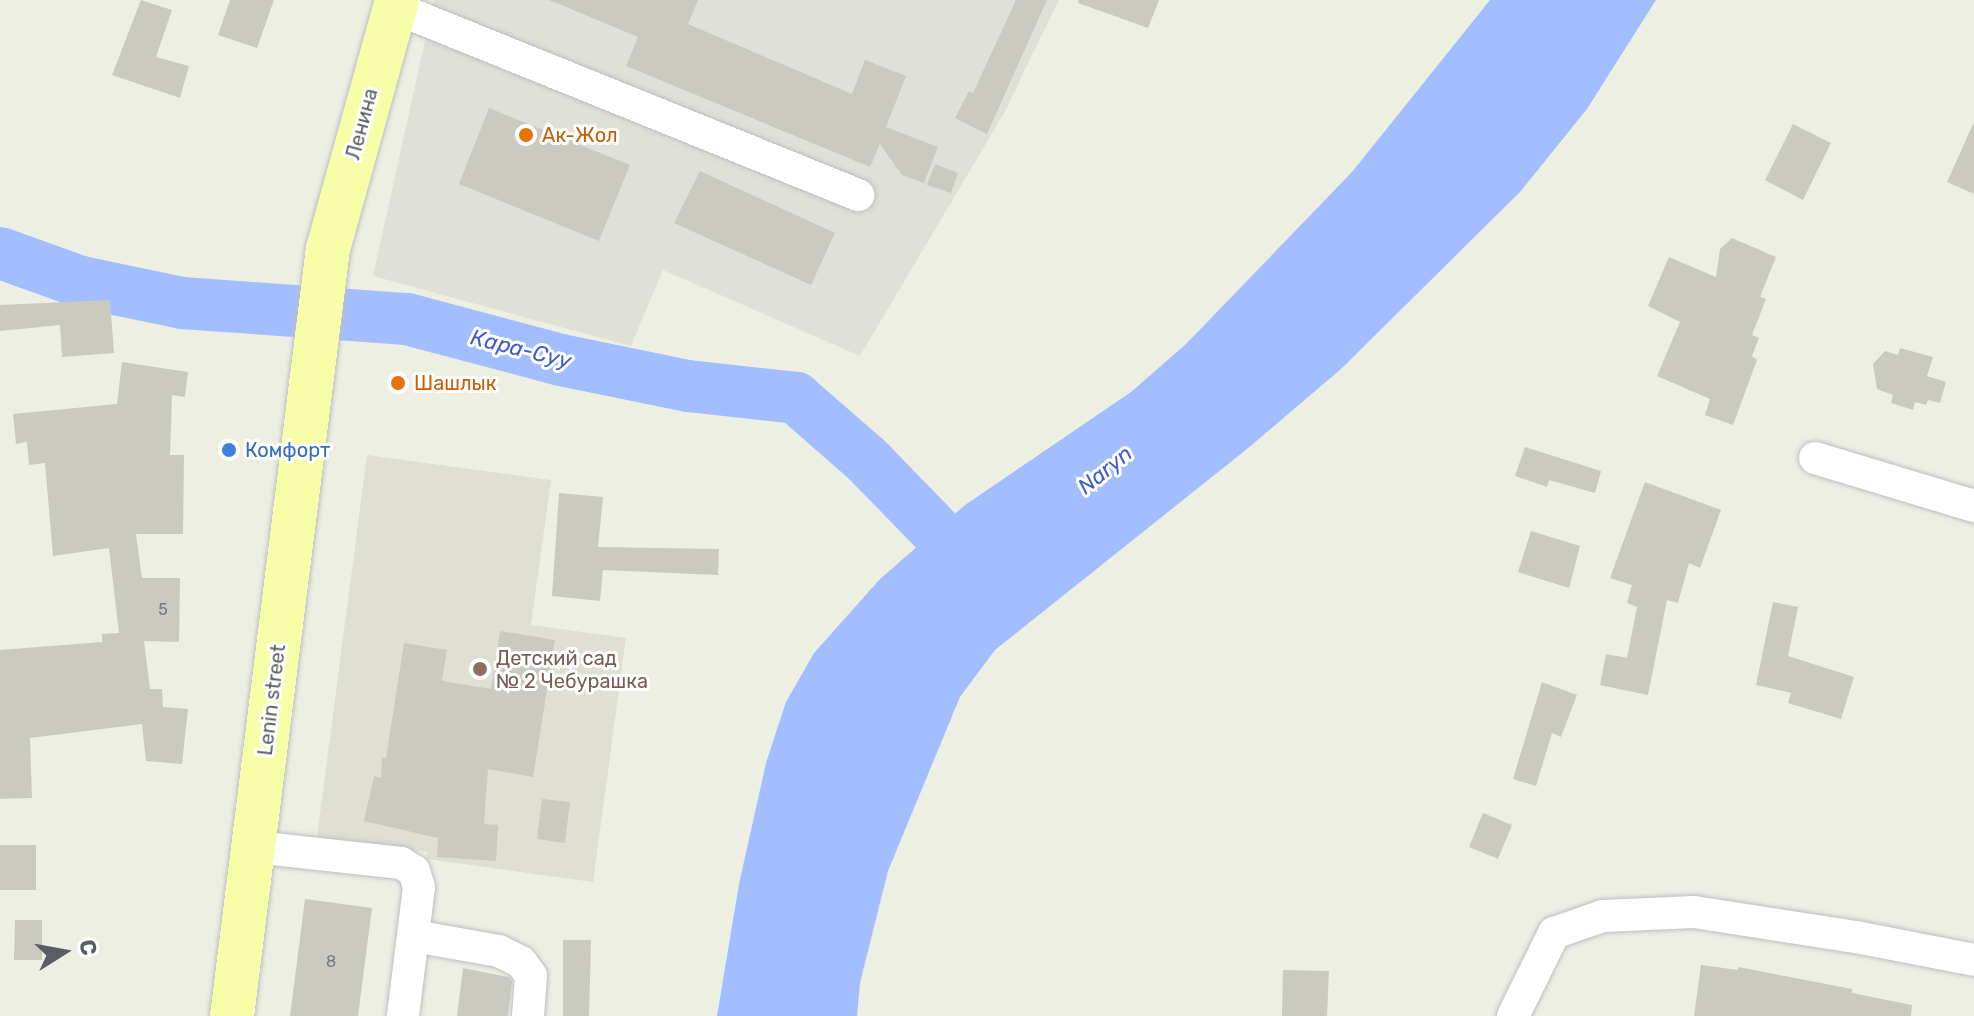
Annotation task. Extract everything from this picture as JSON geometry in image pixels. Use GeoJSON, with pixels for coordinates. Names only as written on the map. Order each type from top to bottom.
{"type":"FeatureCollection","features":[{"type":"Feature","properties":{"kind":"main road","name":"Ленина"},"geometry":{"type":"LineString","coordinates":[[310,383],[328,249],[395,4]]}},
{"type":"Feature","properties":{"kind":"main road","name":"Lenin street"},"geometry":{"type":"LineString","coordinates":[[232,1016],[310,383]]}},
{"type":"Feature","properties":{"kind":"street"},"geometry":{"type":"LineString","coordinates":[[395,4],[858,195]]}},
{"type":"Feature","properties":{"kind":"street"},"geometry":{"type":"LineString","coordinates":[[1815,458],[1974,506]]}},
{"type":"Feature","properties":{"kind":"street"},"geometry":{"type":"LineString","coordinates":[[254,847],[401,863],[414,871],[419,887],[403,1016]]}},
{"type":"Feature","properties":{"kind":"street"},"geometry":{"type":"LineString","coordinates":[[1513,1016],[1554,933],[1603,916],[1694,912],[1856,937],[1974,960]]}},
{"type":"Feature","properties":{"kind":"street"},"geometry":{"type":"LineString","coordinates":[[414,936],[499,951],[521,962],[531,976],[528,1016]]}},
{"type":"Feature","properties":{"kind":"shaded area"},"geometry":{"type":"Polygon","coordinates":[[[434,0],[1059,0],[1004,113],[860,356],[663,270],[631,346],[373,276],[434,0]]]}},
{"type":"Feature","properties":{"kind":"shaded area","name":"Детский сад № 2 Чебурашка"},"geometry":{"type":"Polygon","coordinates":[[[367,455],[551,480],[531,625],[626,638],[593,882],[427,859],[427,852],[317,837],[367,455]]]}},
{"type":"Feature","properties":{"kind":"water","name":"Naryn"},"geometry":{"type":"Polygon","coordinates":[[[1490,0],[1656,0],[1587,109],[1520,192],[1341,369],[1247,449],[995,650],[960,697],[888,871],[860,983],[857,1016],[717,1016],[739,884],[766,763],[786,702],[814,653],[880,579],[965,505],[1131,392],[1186,344],[1352,172],[1490,0]]]}},
{"type":"Feature","properties":{"kind":"building"},"geometry":{"type":"Polygon","coordinates":[[[141,0],[172,10],[156,57],[189,66],[180,98],[112,75],[141,0]]]}},
{"type":"Feature","properties":{"kind":"building"},"geometry":{"type":"Polygon","coordinates":[[[230,0],[274,0],[257,48],[218,35],[230,0]]]}},
{"type":"Feature","properties":{"kind":"building"},"geometry":{"type":"Polygon","coordinates":[[[549,0],[698,0],[688,24],[852,94],[865,60],[906,76],[886,127],[938,147],[924,183],[902,175],[880,144],[870,167],[626,66],[638,37],[549,0]]]}},
{"type":"Feature","properties":{"kind":"building"},"geometry":{"type":"Polygon","coordinates":[[[1016,0],[1047,0],[987,134],[955,118],[969,91],[973,93],[1016,0]]]}},
{"type":"Feature","properties":{"kind":"building"},"geometry":{"type":"Polygon","coordinates":[[[1078,0],[1159,0],[1148,28],[1078,3],[1078,0]]]}},
{"type":"Feature","properties":{"kind":"building"},"geometry":{"type":"Polygon","coordinates":[[[489,108],[630,165],[599,241],[459,184],[489,108]]]}},
{"type":"Feature","properties":{"kind":"building"},"geometry":{"type":"Polygon","coordinates":[[[1974,122],[1974,194],[1947,182],[1974,122]]]}},
{"type":"Feature","properties":{"kind":"building"},"geometry":{"type":"Polygon","coordinates":[[[1793,124],[1831,143],[1803,200],[1765,180],[1793,124]]]}},
{"type":"Feature","properties":{"kind":"building"},"geometry":{"type":"Polygon","coordinates":[[[935,164],[958,173],[951,193],[927,185],[935,164]]]}},
{"type":"Feature","properties":{"kind":"building"},"geometry":{"type":"Polygon","coordinates":[[[700,171],[835,233],[811,285],[674,223],[700,171]]]}},
{"type":"Feature","properties":{"kind":"building"},"geometry":{"type":"Polygon","coordinates":[[[1732,238],[1776,257],[1760,297],[1766,299],[1752,335],[1759,338],[1752,356],[1757,360],[1733,425],[1705,415],[1710,399],[1657,376],[1680,322],[1648,306],[1669,257],[1716,277],[1720,249],[1732,238]]]}},
{"type":"Feature","properties":{"kind":"building"},"geometry":{"type":"Polygon","coordinates":[[[110,300],[114,353],[62,357],[60,325],[0,331],[0,305],[110,300]]]}},
{"type":"Feature","properties":{"kind":"building"},"geometry":{"type":"Polygon","coordinates":[[[1900,348],[1933,357],[1927,376],[1946,382],[1940,403],[1928,400],[1926,405],[1915,402],[1913,410],[1891,403],[1893,395],[1877,389],[1873,364],[1885,351],[1898,355],[1900,348]]]}},
{"type":"Feature","properties":{"kind":"building"},"geometry":{"type":"Polygon","coordinates":[[[122,362],[188,372],[185,397],[172,395],[170,455],[184,455],[183,534],[136,534],[142,578],[180,578],[179,642],[144,641],[150,689],[162,689],[163,707],[188,709],[182,764],[146,761],[142,724],[30,738],[32,798],[0,799],[0,650],[102,642],[102,634],[119,633],[109,548],[53,556],[45,463],[29,465],[27,442],[16,444],[13,414],[117,404],[122,362]]]}},
{"type":"Feature","properties":{"kind":"building"},"geometry":{"type":"Polygon","coordinates":[[[1525,447],[1601,471],[1595,493],[1549,480],[1547,487],[1515,476],[1525,447]]]}},
{"type":"Feature","properties":{"kind":"building"},"geometry":{"type":"Polygon","coordinates":[[[1645,482],[1721,510],[1700,568],[1689,563],[1678,603],[1667,600],[1648,695],[1600,685],[1606,654],[1627,658],[1637,607],[1627,603],[1632,585],[1610,578],[1645,482]]]}},
{"type":"Feature","properties":{"kind":"building"},"geometry":{"type":"Polygon","coordinates":[[[559,493],[603,497],[598,547],[719,549],[718,575],[603,570],[600,601],[552,596],[559,493]]]}},
{"type":"Feature","properties":{"kind":"building"},"geometry":{"type":"Polygon","coordinates":[[[1531,531],[1580,546],[1569,588],[1518,572],[1531,531]]]}},
{"type":"Feature","properties":{"kind":"building"},"geometry":{"type":"Polygon","coordinates":[[[1773,602],[1798,607],[1788,656],[1854,677],[1841,719],[1788,703],[1791,693],[1756,685],[1773,602]]]}},
{"type":"Feature","properties":{"kind":"building"},"geometry":{"type":"Polygon","coordinates":[[[500,631],[555,640],[533,777],[488,769],[484,824],[498,825],[496,861],[437,857],[438,838],[364,821],[374,776],[381,778],[382,758],[386,758],[404,643],[447,650],[442,681],[491,689],[500,631]]]}},
{"type":"Feature","properties":{"kind":"building"},"geometry":{"type":"Polygon","coordinates":[[[1542,682],[1577,695],[1561,737],[1552,733],[1536,786],[1513,779],[1542,682]]]}},
{"type":"Feature","properties":{"kind":"building"},"geometry":{"type":"Polygon","coordinates":[[[542,799],[570,802],[565,843],[537,839],[542,799]]]}},
{"type":"Feature","properties":{"kind":"building"},"geometry":{"type":"Polygon","coordinates":[[[1483,813],[1512,825],[1498,859],[1469,847],[1483,813]]]}},
{"type":"Feature","properties":{"kind":"building"},"geometry":{"type":"Polygon","coordinates":[[[0,845],[36,845],[36,890],[0,890],[0,845]]]}},
{"type":"Feature","properties":{"kind":"building"},"geometry":{"type":"Polygon","coordinates":[[[305,899],[372,908],[358,1016],[290,1016],[305,899]]]}},
{"type":"Feature","properties":{"kind":"building"},"geometry":{"type":"Polygon","coordinates":[[[15,920],[42,920],[42,960],[14,960],[15,920]]]}},
{"type":"Feature","properties":{"kind":"building"},"geometry":{"type":"Polygon","coordinates":[[[563,940],[591,940],[589,1016],[563,1016],[563,940]]]}},
{"type":"Feature","properties":{"kind":"building"},"geometry":{"type":"Polygon","coordinates":[[[1701,965],[1738,970],[1738,967],[1852,989],[1852,993],[1912,1005],[1911,1016],[1694,1016],[1701,965]]]}},
{"type":"Feature","properties":{"kind":"building"},"geometry":{"type":"Polygon","coordinates":[[[463,968],[508,977],[512,981],[508,1016],[457,1016],[463,968]]]}},
{"type":"Feature","properties":{"kind":"building"},"geometry":{"type":"Polygon","coordinates":[[[1283,970],[1329,971],[1327,1016],[1282,1016],[1283,970]]]}},
{"type":"Feature","properties":{"kind":"waterway","name":"Кара-Суу"},"geometry":{"type":"LineString","coordinates":[[0,253],[81,282],[182,303],[407,319],[561,360],[688,386],[796,398],[867,460],[977,573]]}},
{"type":"Feature","properties":{"kind":"place","name":"Ак-Жол"},"geometry":{"type":"Point","coordinates":[526,135]}},
{"type":"Feature","properties":{"kind":"place","name":"Шашлык"},"geometry":{"type":"Point","coordinates":[398,383]}},
{"type":"Feature","properties":{"kind":"place","name":"Комфорт"},"geometry":{"type":"Point","coordinates":[229,450]}},
{"type":"Feature","properties":{"kind":"place","name":"Детский сад № 2 Чебурашка"},"geometry":{"type":"Point","coordinates":[480,669]}}]}
